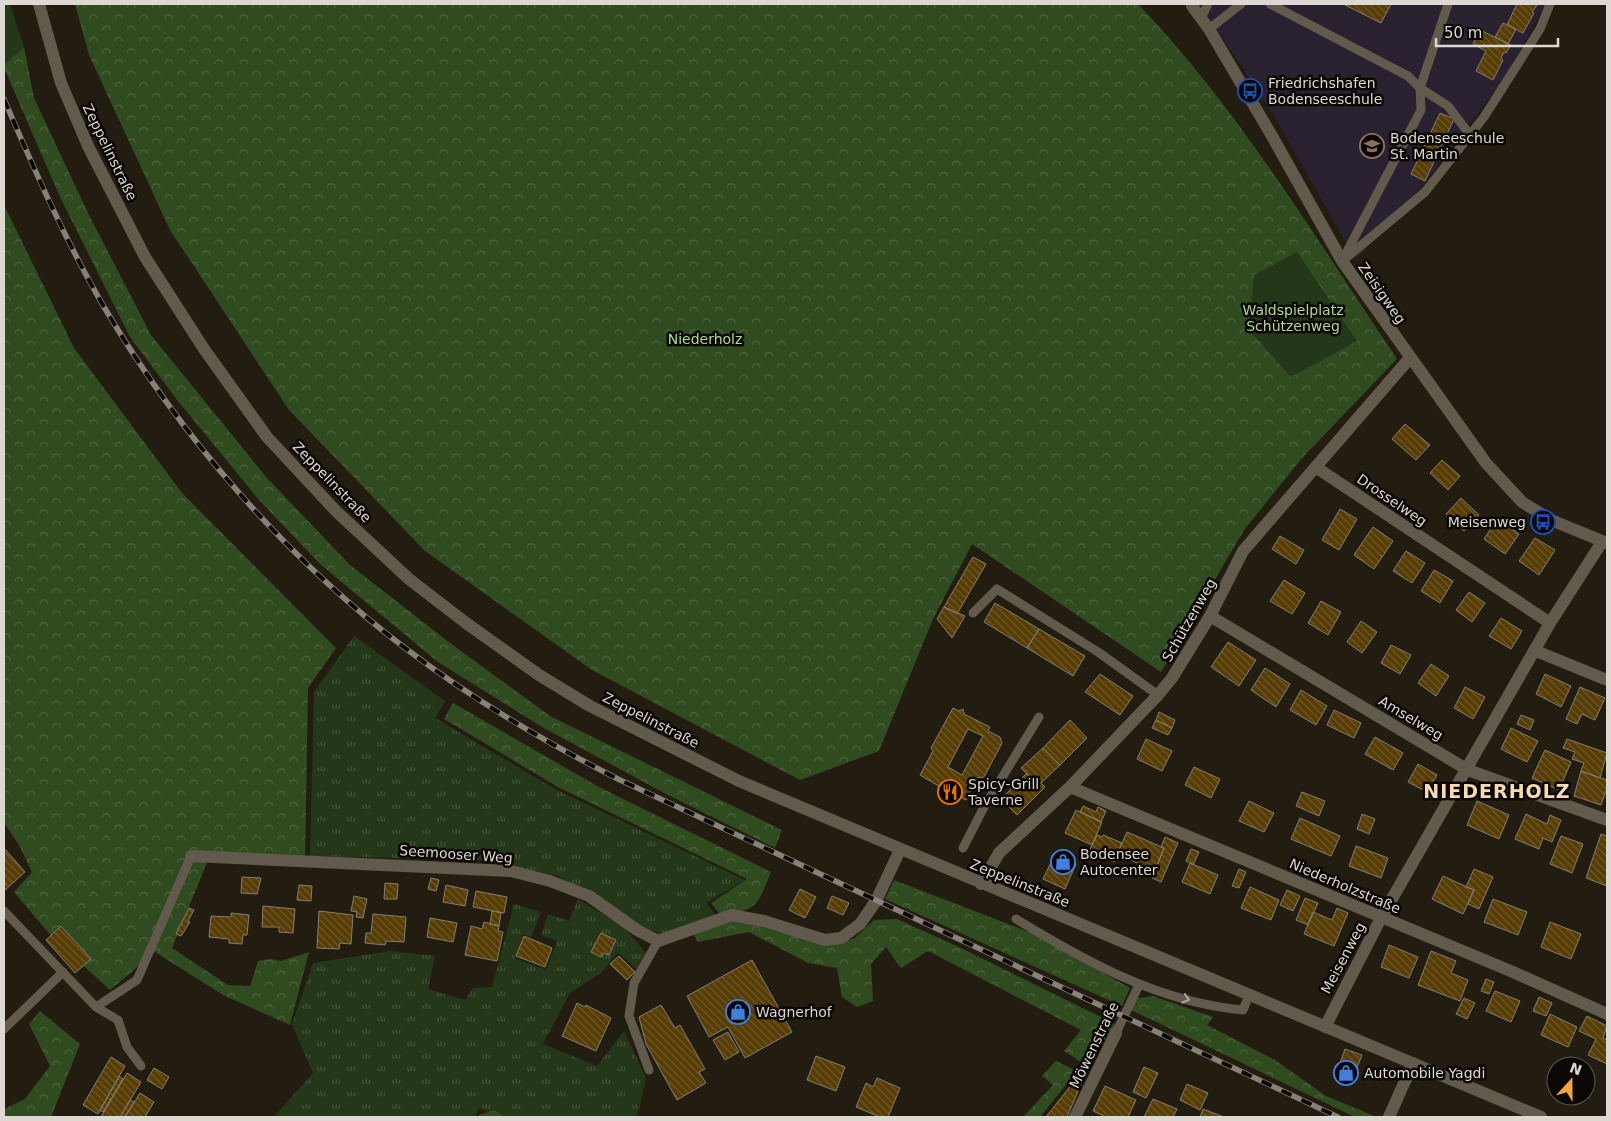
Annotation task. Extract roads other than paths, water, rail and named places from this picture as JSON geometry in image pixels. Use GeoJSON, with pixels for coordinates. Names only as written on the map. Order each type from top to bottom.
{"type":"FeatureCollection","features":[{"type":"Feature","properties":{"kind":"street","name":"Zeppelinstraße"},"geometry":{"type":"LineString","coordinates":[[39,4],[62,83],[88,146],[145,257],[204,349],[267,437],[336,511],[409,579],[466,623],[539,675],[590,706],[740,781],[981,884],[1541,1117]]}},
{"type":"Feature","properties":{"kind":"street","name":"Zeisigweg"},"geometry":{"type":"LineString","coordinates":[[1192,5],[1209,29],[1342,261],[1409,359],[1486,463],[1522,502],[1551,520],[1605,543]]}},
{"type":"Feature","properties":{"kind":"street","name":"Schützenweg"},"geometry":{"type":"LineString","coordinates":[[981,884],[999,853],[1070,786],[1172,678],[1210,616],[1243,552],[1409,359]]}},
{"type":"Feature","properties":{"kind":"street","name":"Drosselweg"},"geometry":{"type":"LineString","coordinates":[[1317,468],[1550,623]]}},
{"type":"Feature","properties":{"kind":"street","name":"Meisenweg"},"geometry":{"type":"LineString","coordinates":[[1325,1027],[1381,918],[1468,770],[1550,623],[1605,543]]}},
{"type":"Feature","properties":{"kind":"street","name":"Amselweg"},"geometry":{"type":"LineString","coordinates":[[1210,616],[1468,770],[1607,820]]}},
{"type":"Feature","properties":{"kind":"street"},"geometry":{"type":"LineString","coordinates":[[1536,651],[1607,680]]}},
{"type":"Feature","properties":{"kind":"street","name":"Niederholzstraße"},"geometry":{"type":"LineString","coordinates":[[1070,786],[1513,972],[1607,1014]]}},
{"type":"Feature","properties":{"kind":"street"},"geometry":{"type":"LineString","coordinates":[[658,941],[732,915],[764,921],[825,940],[841,938],[852,933],[866,916],[876,901],[900,850]]}},
{"type":"Feature","properties":{"kind":"street","name":"Seemooser Weg"},"geometry":{"type":"LineString","coordinates":[[191,856],[511,871],[550,881],[589,896],[637,930],[658,941]]}},
{"type":"Feature","properties":{"kind":"street","name":"Möwenstraße"},"geometry":{"type":"LineString","coordinates":[[1075,1117],[1116,1033]]}},
{"type":"Feature","properties":{"kind":"street"},"geometry":{"type":"LineString","coordinates":[[1389,1117],[1413,1063]]}},
{"type":"Feature","properties":{"kind":"lane"},"geometry":{"type":"LineString","coordinates":[[1201,18],[1208,4]]}},
{"type":"Feature","properties":{"kind":"lane"},"geometry":{"type":"LineString","coordinates":[[1209,29],[1241,4]]}},
{"type":"Feature","properties":{"kind":"lane"},"geometry":{"type":"LineString","coordinates":[[1270,4],[1408,76],[1420,88],[1448,106],[1470,135]]}},
{"type":"Feature","properties":{"kind":"lane"},"geometry":{"type":"LineString","coordinates":[[1342,261],[1421,110],[1420,88],[1448,4]]}},
{"type":"Feature","properties":{"kind":"lane"},"geometry":{"type":"LineString","coordinates":[[1342,261],[1425,192],[1484,117],[1540,29],[1550,4]]}},
{"type":"Feature","properties":{"kind":"lane"},"geometry":{"type":"LineString","coordinates":[[973,613],[997,589],[1098,652],[1158,695]]}},
{"type":"Feature","properties":{"kind":"lane"},"geometry":{"type":"LineString","coordinates":[[963,848],[984,808],[1039,717]]}},
{"type":"Feature","properties":{"kind":"lane","name":"Seemooser Weg"},"geometry":{"type":"LineString","coordinates":[[96,1007],[137,980],[191,856]]}},
{"type":"Feature","properties":{"kind":"lane"},"geometry":{"type":"LineString","coordinates":[[4,911],[96,1007],[118,1020],[127,1047],[141,1066]]}},
{"type":"Feature","properties":{"kind":"lane"},"geometry":{"type":"LineString","coordinates":[[1016,919],[1064,948],[1139,985],[1208,1006],[1243,1010],[1249,995]]}},
{"type":"Feature","properties":{"kind":"lane"},"geometry":{"type":"LineString","coordinates":[[649,1070],[629,1016],[634,982],[658,941]]}},
{"type":"Feature","properties":{"kind":"lane"},"geometry":{"type":"LineString","coordinates":[[4,1029],[63,972]]}},
{"type":"Feature","properties":{"kind":"lane","name":"Möwenstraße"},"geometry":{"type":"LineString","coordinates":[[1116,1033],[1139,985]]}},
{"type":"Feature","properties":{"kind":"railway"},"geometry":{"type":"LineString","coordinates":[[4,99],[76,256],[104,307],[134,355],[167,402],[201,448],[277,534],[318,575],[405,648],[456,685],[508,718],[562,750],[618,779],[1338,1117]]}},
{"type":"Feature","properties":{"kind":"place","name":"Friedrichshafen Bodenseeschule"},"geometry":{"type":"Point","coordinates":[1250,91]}},
{"type":"Feature","properties":{"kind":"place","name":"Bodenseeschule St. Martin"},"geometry":{"type":"Point","coordinates":[1372,146]}},
{"type":"Feature","properties":{"kind":"place","name":"Meisenweg"},"geometry":{"type":"Point","coordinates":[1543,522]}},
{"type":"Feature","properties":{"kind":"place","name":"Spicy-Grill Taverne"},"geometry":{"type":"Point","coordinates":[950,792]}},
{"type":"Feature","properties":{"kind":"place","name":"Bodensee Autocenter"},"geometry":{"type":"Point","coordinates":[1063,862]}},
{"type":"Feature","properties":{"kind":"place","name":"Wagnerhof"},"geometry":{"type":"Point","coordinates":[738,1012]}},
{"type":"Feature","properties":{"kind":"place","name":"Automobile Yagdi"},"geometry":{"type":"Point","coordinates":[1346,1073]}},
{"type":"Feature","properties":{"kind":"district","name":"NIEDERHOLZ"},"geometry":{"type":"Point","coordinates":[1497,791]}},
{"type":"Feature","properties":{"kind":"park label","name":"Waldspielplatz Schützenweg"},"geometry":{"type":"Point","coordinates":[1293,318]}},
{"type":"Feature","properties":{"kind":"park label","name":"Niederholz"},"geometry":{"type":"Point","coordinates":[705,339]}}]}
